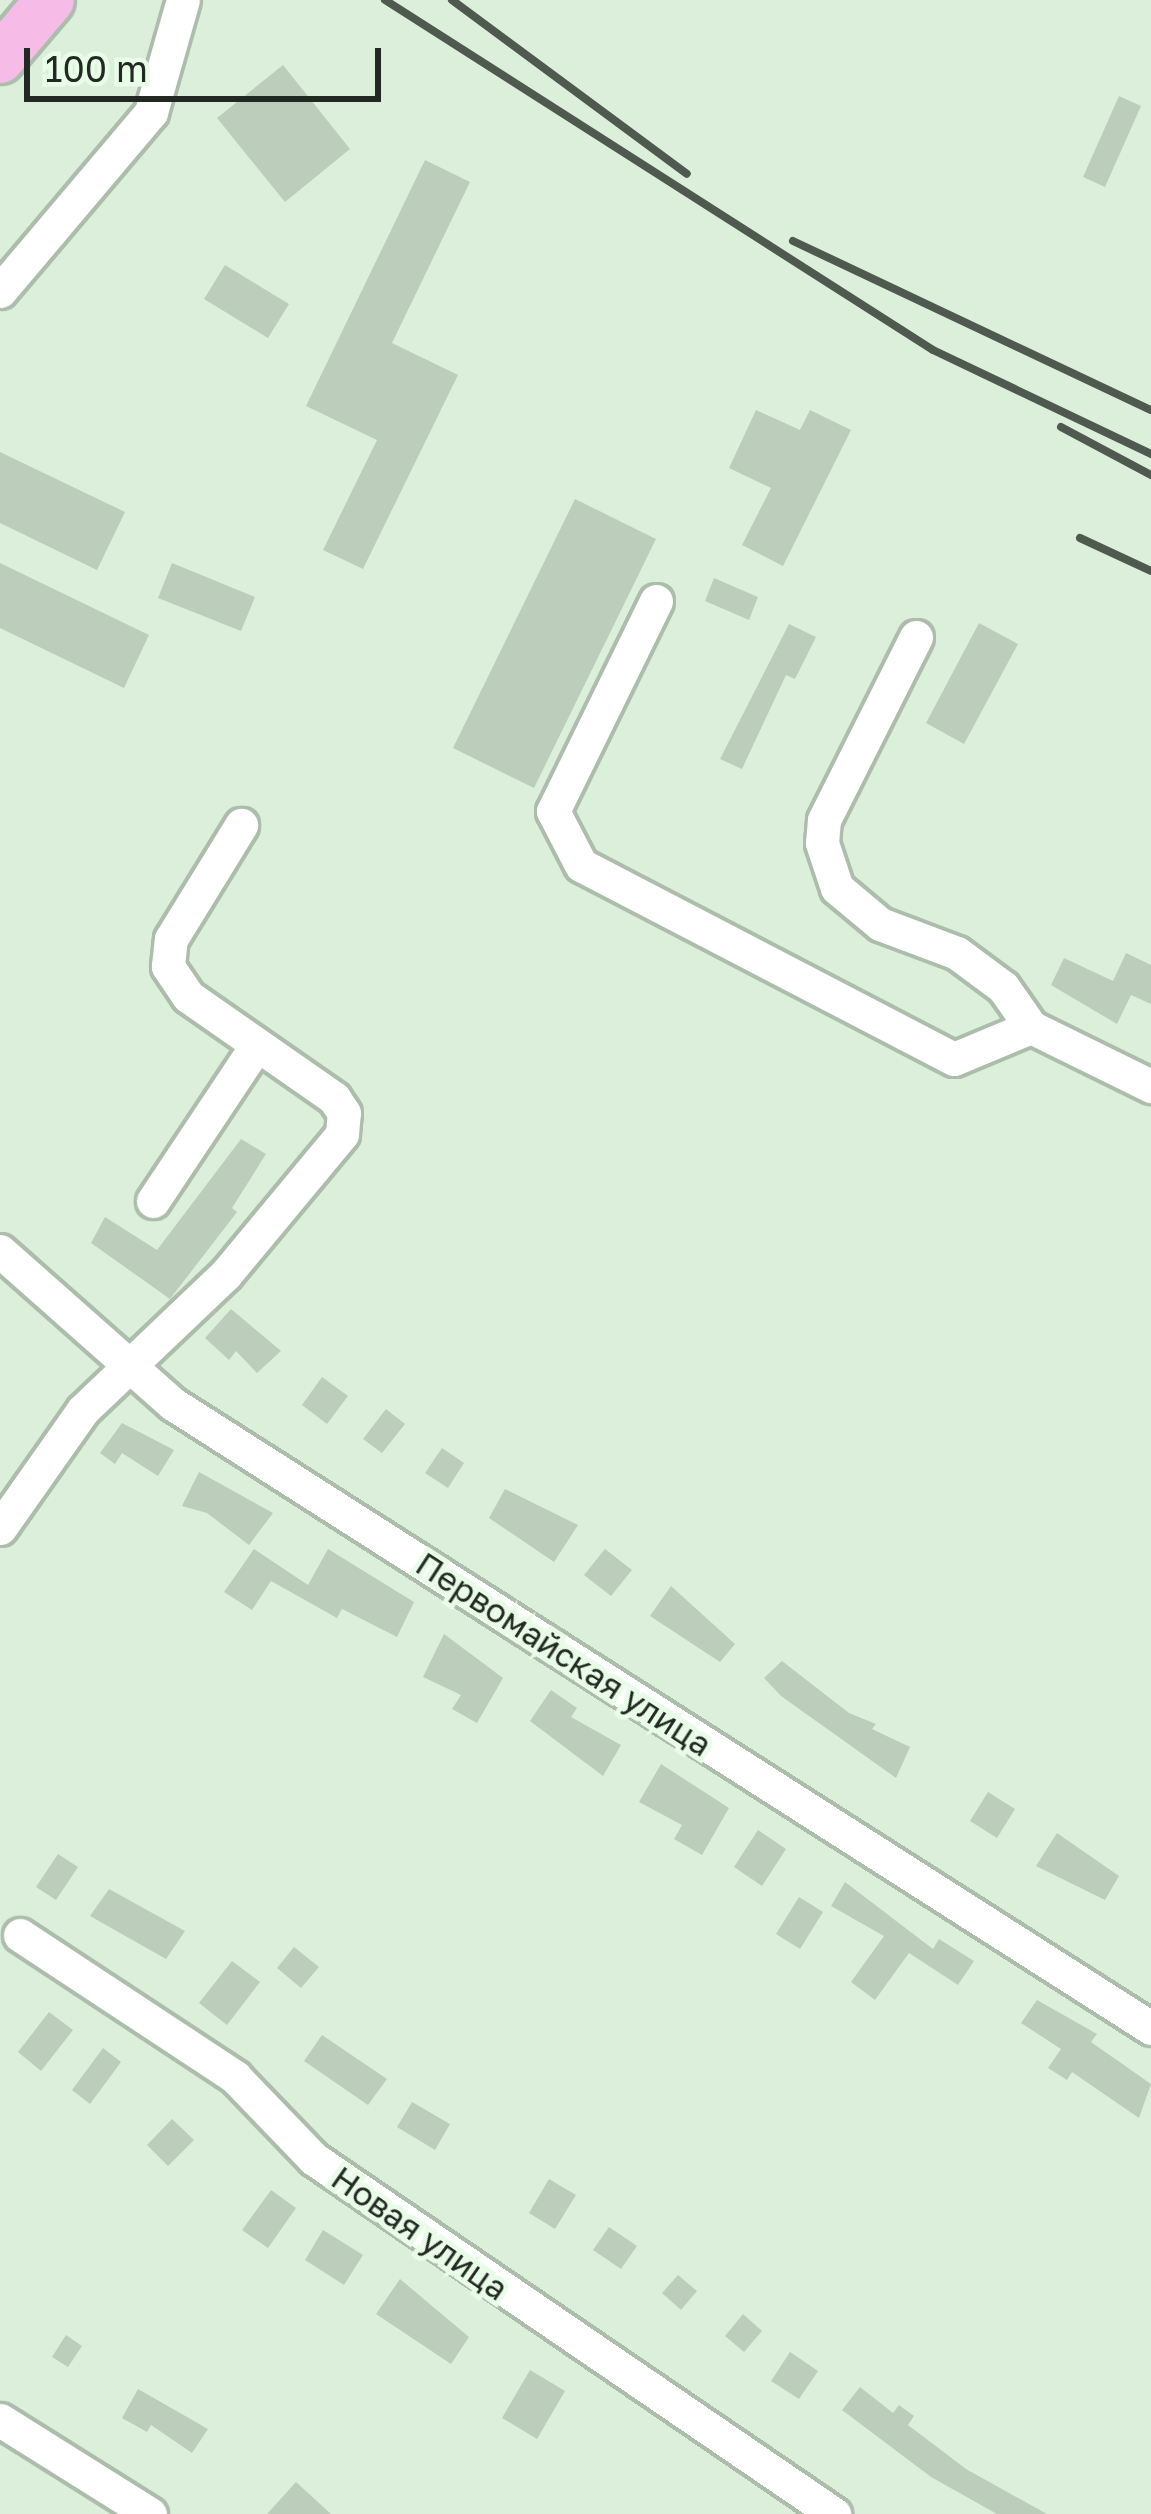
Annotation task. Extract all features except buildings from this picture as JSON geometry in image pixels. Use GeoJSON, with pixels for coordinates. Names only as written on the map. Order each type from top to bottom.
{"type":"FeatureCollection","features":[{"type":"Feature","properties":{"kind":"highway"},"geometry":{"type":"LineString","coordinates":[[0,58],[50,0]]}},
{"type":"Feature","properties":{"kind":"street"},"geometry":{"type":"LineString","coordinates":[[0,291],[151,112],[183,0]]}},
{"type":"Feature","properties":{"kind":"street"},"geometry":{"type":"LineString","coordinates":[[656,601],[553,811],[581,866],[954,1059],[1030,1028]]}},
{"type":"Feature","properties":{"kind":"street"},"geometry":{"type":"LineString","coordinates":[[916,637],[824,820],[822,843],[837,887],[880,924],[958,953],[1003,987],[1030,1028],[1151,1085]]}},
{"type":"Feature","properties":{"kind":"street"},"geometry":{"type":"LineString","coordinates":[[0,1528],[83,1410],[226,1275],[342,1134],[344,1113],[334,1098],[188,996],[168,966],[171,939],[241,825]]}},
{"type":"Feature","properties":{"kind":"street"},"geometry":{"type":"LineString","coordinates":[[153,1201],[256,1046]]}},
{"type":"Feature","properties":{"kind":"street","name":"Первомайская улица"},"geometry":{"type":"LineString","coordinates":[[0,1251],[127,1368],[1151,2028]]}},
{"type":"Feature","properties":{"kind":"street","name":"Новая улица"},"geometry":{"type":"LineString","coordinates":[[20,1935],[235,2077],[314,2159],[834,2514]]}},
{"type":"Feature","properties":{"kind":"street"},"geometry":{"type":"LineString","coordinates":[[0,2420],[150,2514]]}},
{"type":"Feature","properties":{"kind":"railway"},"geometry":{"type":"LineString","coordinates":[[385,0],[933,350],[1151,454]]}},
{"type":"Feature","properties":{"kind":"railway"},"geometry":{"type":"LineString","coordinates":[[452,0],[687,174]]}},
{"type":"Feature","properties":{"kind":"railway"},"geometry":{"type":"LineString","coordinates":[[793,241],[1151,410]]}},
{"type":"Feature","properties":{"kind":"railway"},"geometry":{"type":"LineString","coordinates":[[1061,427],[1151,475]]}},
{"type":"Feature","properties":{"kind":"railway"},"geometry":{"type":"LineString","coordinates":[[1080,538],[1151,571]]}}]}
